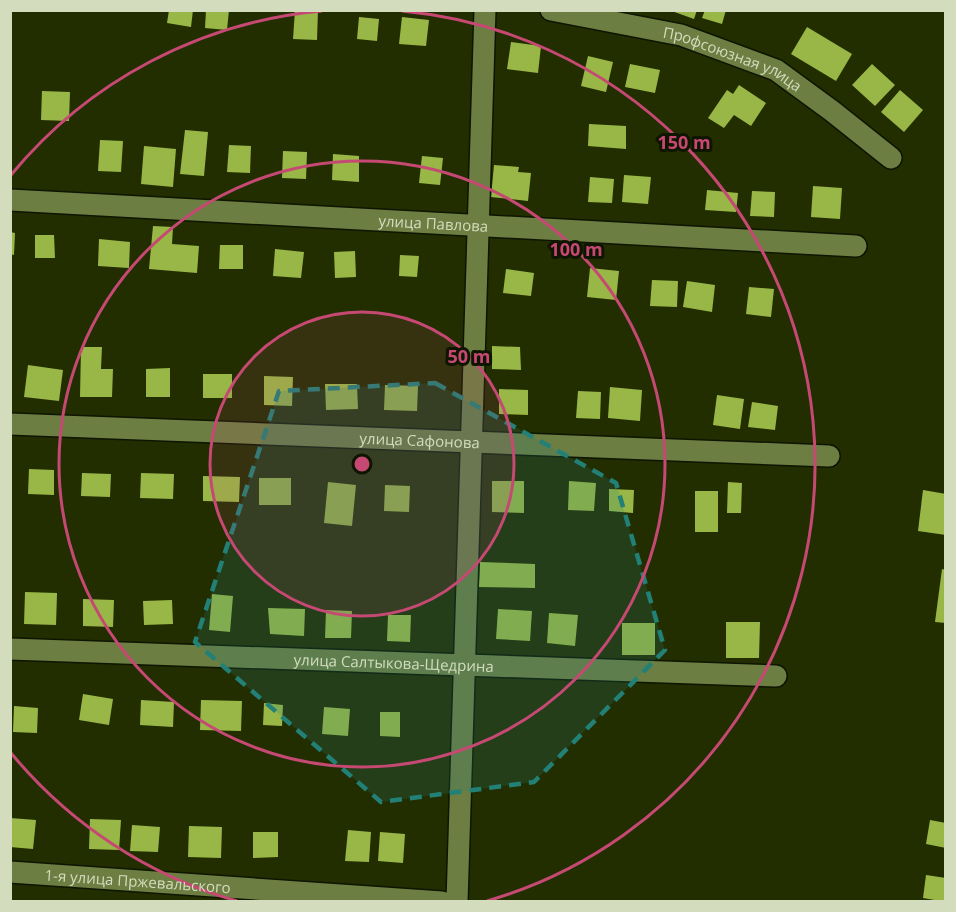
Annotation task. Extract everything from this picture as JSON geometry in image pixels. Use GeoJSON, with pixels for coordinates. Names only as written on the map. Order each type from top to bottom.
{"type":"FeatureCollection","features":[{"type":"Feature","properties":{"kind":"street"},"geometry":{"type":"LineString","coordinates":[[457,902],[485,10]]}},
{"type":"Feature","properties":{"kind":"street","name":"Профсоюзная улица"},"geometry":{"type":"LineString","coordinates":[[551,10],[681,35],[776,70],[891,158]]}},
{"type":"Feature","properties":{"kind":"street","name":"улица Павлова"},"geometry":{"type":"LineString","coordinates":[[10,200],[856,246]]}},
{"type":"Feature","properties":{"kind":"street","name":"улица Сафонова"},"geometry":{"type":"LineString","coordinates":[[10,424],[471,444],[829,456]]}},
{"type":"Feature","properties":{"kind":"street","name":"улица Салтыкова-Щедрина"},"geometry":{"type":"LineString","coordinates":[[10,650],[776,676]]}},
{"type":"Feature","properties":{"kind":"street","name":"1-я улица Пржевальского"},"geometry":{"type":"LineString","coordinates":[[10,872],[442,902]]}},
{"type":"Feature","properties":{"kind":"highlighted area"},"geometry":{"type":"Polygon","coordinates":[[[435,383],[616,483],[665,650],[534,782],[381,802],[195,642],[279,391],[435,383]]]}},
{"type":"Feature","properties":{"kind":"building"},"geometry":{"type":"Polygon","coordinates":[[[169,10],[193,10],[191,27],[167,23],[169,10]]]}},
{"type":"Feature","properties":{"kind":"building"},"geometry":{"type":"Polygon","coordinates":[[[206,10],[229,10],[227,30],[205,28],[206,10]]]}},
{"type":"Feature","properties":{"kind":"building"},"geometry":{"type":"Polygon","coordinates":[[[295,10],[318,10],[317,40],[293,39],[295,10]]]}},
{"type":"Feature","properties":{"kind":"building"},"geometry":{"type":"Polygon","coordinates":[[[669,10],[697,10],[694,19],[669,10]]]}},
{"type":"Feature","properties":{"kind":"building"},"geometry":{"type":"Polygon","coordinates":[[[705,10],[726,10],[722,24],[702,18],[705,10]]]}},
{"type":"Feature","properties":{"kind":"building"},"geometry":{"type":"Polygon","coordinates":[[[359,17],[379,19],[377,41],[357,39],[359,17]]]}},
{"type":"Feature","properties":{"kind":"building"},"geometry":{"type":"Polygon","coordinates":[[[402,17],[429,20],[426,46],[399,44],[402,17]]]}},
{"type":"Feature","properties":{"kind":"building"},"geometry":{"type":"Polygon","coordinates":[[[807,27],[852,54],[836,81],[791,54],[807,27]]]}},
{"type":"Feature","properties":{"kind":"building"},"geometry":{"type":"Polygon","coordinates":[[[511,42],[541,46],[538,73],[507,69],[511,42]]]}},
{"type":"Feature","properties":{"kind":"building"},"geometry":{"type":"Polygon","coordinates":[[[588,56],[613,62],[606,92],[581,86],[588,56]]]}},
{"type":"Feature","properties":{"kind":"building"},"geometry":{"type":"Polygon","coordinates":[[[630,64],[660,70],[655,93],[625,87],[630,64]]]}},
{"type":"Feature","properties":{"kind":"building"},"geometry":{"type":"Polygon","coordinates":[[[872,64],[895,85],[875,106],[852,85],[872,64]]]}},
{"type":"Feature","properties":{"kind":"building"},"geometry":{"type":"Polygon","coordinates":[[[739,85],[766,103],[751,126],[734,115],[724,128],[708,118],[727,90],[733,94],[739,85]]]}},
{"type":"Feature","properties":{"kind":"building"},"geometry":{"type":"Polygon","coordinates":[[[900,90],[923,110],[904,132],[881,112],[900,90]]]}},
{"type":"Feature","properties":{"kind":"building"},"geometry":{"type":"Polygon","coordinates":[[[42,91],[70,92],[69,121],[41,120],[42,91]]]}},
{"type":"Feature","properties":{"kind":"building"},"geometry":{"type":"Polygon","coordinates":[[[589,124],[626,126],[626,149],[588,146],[589,124]]]}},
{"type":"Feature","properties":{"kind":"building"},"geometry":{"type":"Polygon","coordinates":[[[185,130],[208,132],[204,176],[180,174],[185,130]]]}},
{"type":"Feature","properties":{"kind":"building"},"geometry":{"type":"Polygon","coordinates":[[[100,140],[123,141],[121,172],[98,171],[100,140]]]}},
{"type":"Feature","properties":{"kind":"building"},"geometry":{"type":"Polygon","coordinates":[[[229,145],[251,146],[250,173],[227,172],[229,145]]]}},
{"type":"Feature","properties":{"kind":"building"},"geometry":{"type":"Polygon","coordinates":[[[144,146],[176,149],[173,187],[141,184],[144,146]]]}},
{"type":"Feature","properties":{"kind":"building"},"geometry":{"type":"Polygon","coordinates":[[[283,151],[307,152],[306,179],[282,178],[283,151]]]}},
{"type":"Feature","properties":{"kind":"building"},"geometry":{"type":"Polygon","coordinates":[[[333,154],[359,156],[359,182],[332,180],[333,154]]]}},
{"type":"Feature","properties":{"kind":"building"},"geometry":{"type":"Polygon","coordinates":[[[422,156],[443,158],[440,185],[419,183],[422,156]]]}},
{"type":"Feature","properties":{"kind":"building"},"geometry":{"type":"Polygon","coordinates":[[[494,165],[519,167],[518,172],[531,173],[528,201],[491,197],[494,165]]]}},
{"type":"Feature","properties":{"kind":"building"},"geometry":{"type":"Polygon","coordinates":[[[624,175],[651,177],[648,204],[622,202],[624,175]]]}},
{"type":"Feature","properties":{"kind":"building"},"geometry":{"type":"Polygon","coordinates":[[[590,177],[614,179],[612,203],[588,202],[590,177]]]}},
{"type":"Feature","properties":{"kind":"building"},"geometry":{"type":"Polygon","coordinates":[[[813,186],[842,188],[840,219],[811,217],[813,186]]]}},
{"type":"Feature","properties":{"kind":"building"},"geometry":{"type":"Polygon","coordinates":[[[707,190],[738,193],[736,212],[705,210],[707,190]]]}},
{"type":"Feature","properties":{"kind":"building"},"geometry":{"type":"Polygon","coordinates":[[[752,191],[775,192],[774,217],[750,216],[752,191]]]}},
{"type":"Feature","properties":{"kind":"building"},"geometry":{"type":"Polygon","coordinates":[[[153,226],[173,227],[172,244],[199,246],[197,273],[149,269],[153,226]]]}},
{"type":"Feature","properties":{"kind":"building"},"geometry":{"type":"Polygon","coordinates":[[[10,232],[15,233],[14,255],[10,254],[10,232]]]}},
{"type":"Feature","properties":{"kind":"building"},"geometry":{"type":"Polygon","coordinates":[[[35,235],[54,235],[55,258],[35,258],[35,235]]]}},
{"type":"Feature","properties":{"kind":"building"},"geometry":{"type":"Polygon","coordinates":[[[99,239],[130,242],[129,268],[98,266],[99,239]]]}},
{"type":"Feature","properties":{"kind":"building"},"geometry":{"type":"Polygon","coordinates":[[[220,245],[243,245],[243,269],[219,269],[220,245]]]}},
{"type":"Feature","properties":{"kind":"building"},"geometry":{"type":"Polygon","coordinates":[[[275,249],[304,252],[301,278],[273,276],[275,249]]]}},
{"type":"Feature","properties":{"kind":"building"},"geometry":{"type":"Polygon","coordinates":[[[355,251],[356,277],[335,278],[334,252],[355,251]]]}},
{"type":"Feature","properties":{"kind":"building"},"geometry":{"type":"Polygon","coordinates":[[[400,255],[419,256],[417,277],[399,276],[400,255]]]}},
{"type":"Feature","properties":{"kind":"building"},"geometry":{"type":"Polygon","coordinates":[[[590,268],[619,271],[616,300],[587,297],[590,268]]]}},
{"type":"Feature","properties":{"kind":"building"},"geometry":{"type":"Polygon","coordinates":[[[506,269],[534,273],[531,296],[503,293],[506,269]]]}},
{"type":"Feature","properties":{"kind":"building"},"geometry":{"type":"Polygon","coordinates":[[[652,280],[678,281],[677,307],[650,306],[652,280]]]}},
{"type":"Feature","properties":{"kind":"building"},"geometry":{"type":"Polygon","coordinates":[[[687,281],[715,285],[712,312],[683,307],[687,281]]]}},
{"type":"Feature","properties":{"kind":"building"},"geometry":{"type":"Polygon","coordinates":[[[749,287],[774,289],[771,317],[746,314],[749,287]]]}},
{"type":"Feature","properties":{"kind":"building"},"geometry":{"type":"Polygon","coordinates":[[[492,346],[520,347],[521,370],[492,369],[492,346]]]}},
{"type":"Feature","properties":{"kind":"building"},"geometry":{"type":"Polygon","coordinates":[[[81,347],[102,347],[101,369],[113,369],[112,397],[80,397],[81,347]]]}},
{"type":"Feature","properties":{"kind":"building"},"geometry":{"type":"Polygon","coordinates":[[[28,365],[63,370],[59,401],[24,397],[28,365]]]}},
{"type":"Feature","properties":{"kind":"building"},"geometry":{"type":"Polygon","coordinates":[[[170,368],[170,397],[146,397],[146,369],[170,368]]]}},
{"type":"Feature","properties":{"kind":"building"},"geometry":{"type":"Polygon","coordinates":[[[203,374],[232,374],[232,398],[203,398],[203,374]]]}},
{"type":"Feature","properties":{"kind":"building"},"geometry":{"type":"Polygon","coordinates":[[[264,376],[293,377],[292,406],[264,405],[264,376]]]}},
{"type":"Feature","properties":{"kind":"building"},"geometry":{"type":"Polygon","coordinates":[[[325,384],[357,384],[358,409],[326,410],[325,384]]]}},
{"type":"Feature","properties":{"kind":"building"},"geometry":{"type":"Polygon","coordinates":[[[385,385],[418,386],[417,411],[384,410],[385,385]]]}},
{"type":"Feature","properties":{"kind":"building"},"geometry":{"type":"Polygon","coordinates":[[[610,387],[642,390],[640,421],[608,418],[610,387]]]}},
{"type":"Feature","properties":{"kind":"building"},"geometry":{"type":"Polygon","coordinates":[[[499,389],[528,390],[528,415],[499,414],[499,389]]]}},
{"type":"Feature","properties":{"kind":"building"},"geometry":{"type":"Polygon","coordinates":[[[578,391],[601,392],[600,419],[576,418],[578,391]]]}},
{"type":"Feature","properties":{"kind":"building"},"geometry":{"type":"Polygon","coordinates":[[[717,395],[744,399],[740,429],[713,425],[717,395]]]}},
{"type":"Feature","properties":{"kind":"building"},"geometry":{"type":"Polygon","coordinates":[[[752,402],[778,406],[775,430],[748,427],[752,402]]]}},
{"type":"Feature","properties":{"kind":"building"},"geometry":{"type":"Polygon","coordinates":[[[29,469],[54,470],[54,495],[28,494],[29,469]]]}},
{"type":"Feature","properties":{"kind":"building"},"geometry":{"type":"Polygon","coordinates":[[[82,473],[111,474],[110,497],[81,496],[82,473]]]}},
{"type":"Feature","properties":{"kind":"building"},"geometry":{"type":"Polygon","coordinates":[[[141,473],[174,474],[173,499],[140,498],[141,473]]]}},
{"type":"Feature","properties":{"kind":"building"},"geometry":{"type":"Polygon","coordinates":[[[203,476],[240,477],[239,502],[203,501],[203,476]]]}},
{"type":"Feature","properties":{"kind":"building"},"geometry":{"type":"Polygon","coordinates":[[[259,478],[291,478],[291,505],[259,505],[259,478]]]}},
{"type":"Feature","properties":{"kind":"building"},"geometry":{"type":"Polygon","coordinates":[[[492,481],[524,481],[524,513],[492,512],[492,481]]]}},
{"type":"Feature","properties":{"kind":"building"},"geometry":{"type":"Polygon","coordinates":[[[569,481],[596,483],[594,511],[568,510],[569,481]]]}},
{"type":"Feature","properties":{"kind":"building"},"geometry":{"type":"Polygon","coordinates":[[[328,482],[356,485],[352,526],[324,523],[328,482]]]}},
{"type":"Feature","properties":{"kind":"building"},"geometry":{"type":"Polygon","coordinates":[[[728,482],[742,483],[741,513],[727,513],[728,482]]]}},
{"type":"Feature","properties":{"kind":"building"},"geometry":{"type":"Polygon","coordinates":[[[385,485],[410,486],[409,512],[384,511],[385,485]]]}},
{"type":"Feature","properties":{"kind":"building"},"geometry":{"type":"Polygon","coordinates":[[[609,489],[634,490],[633,513],[609,511],[609,489]]]}},
{"type":"Feature","properties":{"kind":"building"},"geometry":{"type":"Polygon","coordinates":[[[923,490],[946,494],[946,535],[918,531],[923,490]]]}},
{"type":"Feature","properties":{"kind":"building"},"geometry":{"type":"Polygon","coordinates":[[[695,491],[718,491],[718,532],[695,532],[695,491]]]}},
{"type":"Feature","properties":{"kind":"building"},"geometry":{"type":"Polygon","coordinates":[[[480,562],[535,564],[535,588],[479,587],[480,562]]]}},
{"type":"Feature","properties":{"kind":"building"},"geometry":{"type":"Polygon","coordinates":[[[942,569],[946,570],[946,623],[935,622],[942,569]]]}},
{"type":"Feature","properties":{"kind":"building"},"geometry":{"type":"Polygon","coordinates":[[[25,592],[57,593],[56,625],[24,624],[25,592]]]}},
{"type":"Feature","properties":{"kind":"building"},"geometry":{"type":"Polygon","coordinates":[[[212,594],[233,596],[230,632],[209,630],[212,594]]]}},
{"type":"Feature","properties":{"kind":"building"},"geometry":{"type":"Polygon","coordinates":[[[83,599],[114,600],[113,627],[83,626],[83,599]]]}},
{"type":"Feature","properties":{"kind":"building"},"geometry":{"type":"Polygon","coordinates":[[[172,600],[173,624],[144,625],[143,601],[172,600]]]}},
{"type":"Feature","properties":{"kind":"building"},"geometry":{"type":"Polygon","coordinates":[[[268,608],[305,609],[304,636],[270,634],[268,608]]]}},
{"type":"Feature","properties":{"kind":"building"},"geometry":{"type":"Polygon","coordinates":[[[498,609],[532,611],[530,641],[496,639],[498,609]]]}},
{"type":"Feature","properties":{"kind":"building"},"geometry":{"type":"Polygon","coordinates":[[[326,610],[352,611],[351,638],[325,638],[326,610]]]}},
{"type":"Feature","properties":{"kind":"building"},"geometry":{"type":"Polygon","coordinates":[[[549,613],[578,615],[575,646],[547,643],[549,613]]]}},
{"type":"Feature","properties":{"kind":"building"},"geometry":{"type":"Polygon","coordinates":[[[388,615],[411,615],[410,642],[387,641],[388,615]]]}},
{"type":"Feature","properties":{"kind":"building"},"geometry":{"type":"Polygon","coordinates":[[[726,622],[760,622],[759,658],[726,658],[726,622]]]}},
{"type":"Feature","properties":{"kind":"building"},"geometry":{"type":"Polygon","coordinates":[[[622,623],[655,623],[655,655],[622,655],[622,623]]]}},
{"type":"Feature","properties":{"kind":"building"},"geometry":{"type":"Polygon","coordinates":[[[83,694],[113,699],[109,725],[79,720],[83,694]]]}},
{"type":"Feature","properties":{"kind":"building"},"geometry":{"type":"Polygon","coordinates":[[[141,700],[174,702],[173,727],[140,725],[141,700]]]}},
{"type":"Feature","properties":{"kind":"building"},"geometry":{"type":"Polygon","coordinates":[[[201,700],[242,701],[241,731],[200,730],[201,700]]]}},
{"type":"Feature","properties":{"kind":"building"},"geometry":{"type":"Polygon","coordinates":[[[264,703],[283,705],[282,726],[263,725],[264,703]]]}},
{"type":"Feature","properties":{"kind":"building"},"geometry":{"type":"Polygon","coordinates":[[[14,706],[38,708],[37,733],[13,732],[14,706]]]}},
{"type":"Feature","properties":{"kind":"building"},"geometry":{"type":"Polygon","coordinates":[[[324,707],[350,709],[348,736],[322,734],[324,707]]]}},
{"type":"Feature","properties":{"kind":"building"},"geometry":{"type":"Polygon","coordinates":[[[380,712],[400,712],[400,737],[380,736],[380,712]]]}},
{"type":"Feature","properties":{"kind":"building"},"geometry":{"type":"Polygon","coordinates":[[[10,818],[36,820],[33,849],[10,847],[10,818]]]}},
{"type":"Feature","properties":{"kind":"building"},"geometry":{"type":"Polygon","coordinates":[[[90,819],[121,820],[119,850],[89,849],[90,819]]]}},
{"type":"Feature","properties":{"kind":"building"},"geometry":{"type":"Polygon","coordinates":[[[930,820],[946,823],[946,848],[926,844],[930,820]]]}},
{"type":"Feature","properties":{"kind":"building"},"geometry":{"type":"Polygon","coordinates":[[[132,825],[160,827],[158,852],[130,851],[132,825]]]}},
{"type":"Feature","properties":{"kind":"building"},"geometry":{"type":"Polygon","coordinates":[[[189,826],[222,827],[221,858],[188,857],[189,826]]]}},
{"type":"Feature","properties":{"kind":"building"},"geometry":{"type":"Polygon","coordinates":[[[348,830],[371,832],[369,862],[345,861],[348,830]]]}},
{"type":"Feature","properties":{"kind":"building"},"geometry":{"type":"Polygon","coordinates":[[[253,832],[278,832],[278,857],[253,858],[253,832]]]}},
{"type":"Feature","properties":{"kind":"building"},"geometry":{"type":"Polygon","coordinates":[[[380,832],[405,834],[403,863],[378,861],[380,832]]]}},
{"type":"Feature","properties":{"kind":"building"},"geometry":{"type":"Polygon","coordinates":[[[926,875],[946,878],[946,902],[923,898],[926,875]]]}}]}
